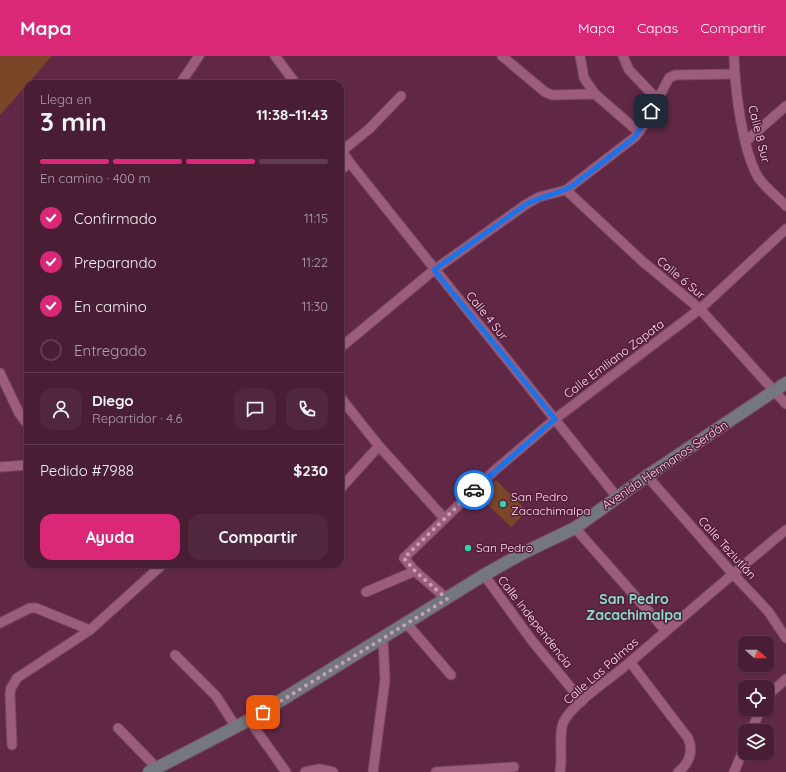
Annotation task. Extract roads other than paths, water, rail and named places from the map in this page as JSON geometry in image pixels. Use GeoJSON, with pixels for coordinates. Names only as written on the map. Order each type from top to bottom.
{"type":"FeatureCollection","features":[{"type":"Feature","properties":{"kind":"street"},"geometry":{"type":"LineString","coordinates":[[183,80],[199,56]]}},
{"type":"Feature","properties":{"kind":"street"},"geometry":{"type":"LineString","coordinates":[[275,56],[293,80]]}},
{"type":"Feature","properties":{"kind":"street"},"geometry":{"type":"LineString","coordinates":[[502,56],[545,92],[552,96],[595,94]]}},
{"type":"Feature","properties":{"kind":"street"},"geometry":{"type":"LineString","coordinates":[[580,56],[584,78],[595,94],[633,127],[640,131]]}},
{"type":"Feature","properties":{"kind":"street"},"geometry":{"type":"LineString","coordinates":[[623,56],[629,70],[657,99]]}},
{"type":"Feature","properties":{"kind":"street","name":"Calle 8 Sur"},"geometry":{"type":"LineString","coordinates":[[734,56],[741,119],[746,141],[758,176],[786,206]]}},
{"type":"Feature","properties":{"kind":"street"},"geometry":{"type":"LineString","coordinates":[[344,345],[434,270],[532,200],[566,190],[640,131],[666,81],[675,75],[735,74]]}},
{"type":"Feature","properties":{"kind":"street"},"geometry":{"type":"LineString","coordinates":[[344,148],[369,129],[401,96]]}},
{"type":"Feature","properties":{"kind":"street"},"geometry":{"type":"LineString","coordinates":[[746,141],[786,106]]}},
{"type":"Feature","properties":{"kind":"street","name":"Calle 4 Sur"},"geometry":{"type":"LineString","coordinates":[[344,155],[434,270],[618,497]]}},
{"type":"Feature","properties":{"kind":"street"},"geometry":{"type":"LineString","coordinates":[[344,168],[350,164]]}},
{"type":"Feature","properties":{"kind":"street","name":"Calle 6 Sur"},"geometry":{"type":"LineString","coordinates":[[566,190],[642,261],[700,309],[786,404]]}},
{"type":"Feature","properties":{"kind":"street","name":"Calle Emiliano Zapata"},"geometry":{"type":"LineString","coordinates":[[415,571],[404,558],[444,518],[555,419],[700,309],[786,229]]}},
{"type":"Feature","properties":{"kind":"street"},"geometry":{"type":"LineString","coordinates":[[0,373],[24,418]]}},
{"type":"Feature","properties":{"kind":"street","name":"Avenida Hermanos Serdán"},"geometry":{"type":"LineString","coordinates":[[153,770],[249,720],[383,639],[484,575],[523,553],[575,528],[646,476],[786,383]]}},
{"type":"Feature","properties":{"kind":"street"},"geometry":{"type":"LineString","coordinates":[[344,402],[379,446],[444,518]]}},
{"type":"Feature","properties":{"kind":"street"},"geometry":{"type":"LineString","coordinates":[[344,485],[379,446]]}},
{"type":"Feature","properties":{"kind":"street"},"geometry":{"type":"LineString","coordinates":[[0,467],[24,465]]}},
{"type":"Feature","properties":{"kind":"street","name":"Calle Teziutlán"},"geometry":{"type":"LineString","coordinates":[[646,476],[768,611],[786,638]]}},
{"type":"Feature","properties":{"kind":"street"},"geometry":{"type":"LineString","coordinates":[[575,528],[665,630]]}},
{"type":"Feature","properties":{"kind":"street","name":"Calle Las Palmas"},"geometry":{"type":"LineString","coordinates":[[560,772],[562,725],[566,717],[582,701],[630,662],[665,630],[786,530]]}},
{"type":"Feature","properties":{"kind":"street"},"geometry":{"type":"LineString","coordinates":[[12,745],[10,694],[14,683],[22,675],[90,630],[159,568]]}},
{"type":"Feature","properties":{"kind":"street"},"geometry":{"type":"LineString","coordinates":[[366,592],[415,571],[447,599]]}},
{"type":"Feature","properties":{"kind":"street","name":"Calle Independencia"},"geometry":{"type":"LineString","coordinates":[[484,575],[533,642],[582,701]]}},
{"type":"Feature","properties":{"kind":"street"},"geometry":{"type":"LineString","coordinates":[[0,623],[30,608],[36,608],[90,630]]}},
{"type":"Feature","properties":{"kind":"street"},"geometry":{"type":"LineString","coordinates":[[407,624],[451,675]]}},
{"type":"Feature","properties":{"kind":"street"},"geometry":{"type":"LineString","coordinates":[[373,772],[385,680],[383,639]]}},
{"type":"Feature","properties":{"kind":"street"},"geometry":{"type":"LineString","coordinates":[[175,655],[216,696],[236,727]]}},
{"type":"Feature","properties":{"kind":"street"},"geometry":{"type":"LineString","coordinates":[[630,662],[688,738],[691,749],[688,760],[686,765],[678,772]]}},
{"type":"Feature","properties":{"kind":"street"},"geometry":{"type":"LineString","coordinates":[[774,690],[786,679]]}},
{"type":"Feature","properties":{"kind":"street"},"geometry":{"type":"LineString","coordinates":[[249,720],[286,772]]}},
{"type":"Feature","properties":{"kind":"street"},"geometry":{"type":"LineString","coordinates":[[118,728],[153,770]]}},
{"type":"Feature","properties":{"kind":"street"},"geometry":{"type":"LineString","coordinates":[[734,772],[739,760]]}},
{"type":"Feature","properties":{"kind":"street"},"geometry":{"type":"LineString","coordinates":[[436,772],[514,767]]}},
{"type":"Feature","properties":{"kind":"street"},"geometry":{"type":"LineString","coordinates":[[305,772],[319,769],[333,772]]}},
{"type":"Feature","properties":{"kind":"place","name":"San Pedro Zacachimalpa"},"geometry":{"type":"Point","coordinates":[503,504]}},
{"type":"Feature","properties":{"kind":"place","name":"San Pedro"},"geometry":{"type":"Point","coordinates":[468,548]}},
{"type":"Feature","properties":{"kind":"district","name":"San Pedro Zacachimalpa"},"geometry":{"type":"Point","coordinates":[634,608]}}]}
